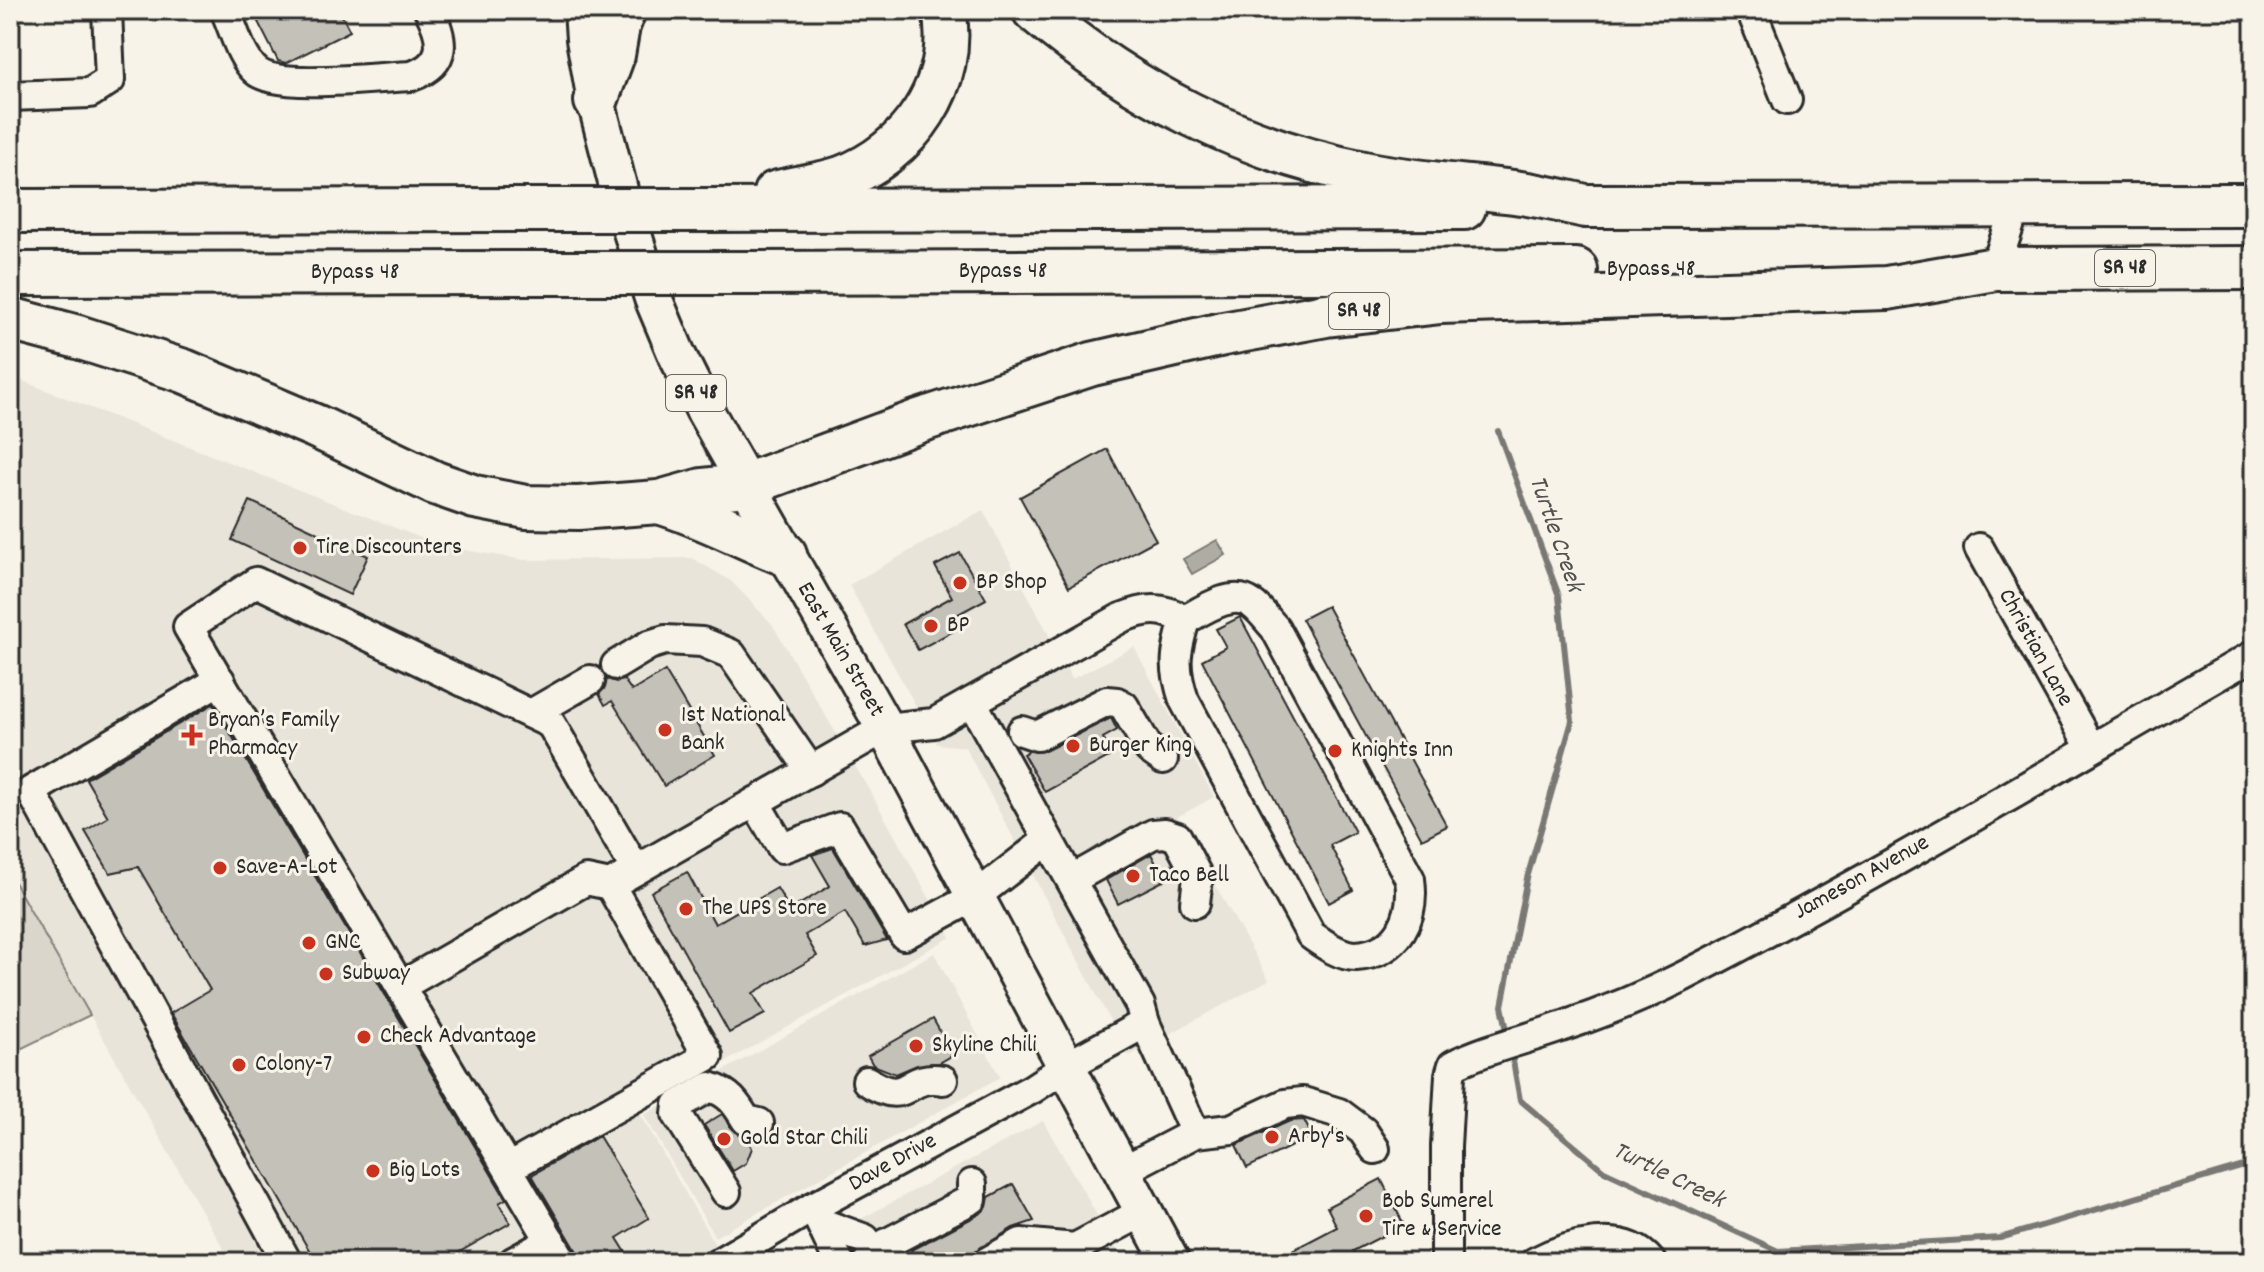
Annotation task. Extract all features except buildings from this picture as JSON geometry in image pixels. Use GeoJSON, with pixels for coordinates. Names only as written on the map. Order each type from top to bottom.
{"type":"FeatureCollection","features":[{"type":"Feature","properties":{"kind":"highway"},"geometry":{"type":"LineString","coordinates":[[596,101],[613,55],[624,10]]}},
{"type":"Feature","properties":{"kind":"highway"},"geometry":{"type":"LineString","coordinates":[[709,210],[842,177],[891,151],[914,127],[931,101],[945,66],[948,30],[944,10]]}},
{"type":"Feature","properties":{"kind":"highway"},"geometry":{"type":"LineString","coordinates":[[1034,10],[1061,33],[1144,90],[1200,120],[1258,144],[1331,166],[1371,174],[1517,192],[1586,206]]}},
{"type":"Feature","properties":{"kind":"highway"},"geometry":{"type":"LineString","coordinates":[[10,211],[2254,205]]}},
{"type":"Feature","properties":{"kind":"highway","name":"SR 48"},"geometry":{"type":"LineString","coordinates":[[746,485],[919,421],[1092,364],[1223,334],[1326,315],[1441,302],[1887,288],[1995,269],[2254,268]]}},
{"type":"Feature","properties":{"kind":"highway","name":"Bypass 48"},"geometry":{"type":"LineString","coordinates":[[10,274],[1995,269]]}},
{"type":"Feature","properties":{"kind":"highway"},"geometry":{"type":"LineString","coordinates":[[10,319],[184,371],[315,426],[435,483],[475,497],[526,507],[578,508],[659,502],[702,490],[746,485]]}},
{"type":"Feature","properties":{"kind":"highway"},"geometry":{"type":"LineString","coordinates":[[659,502],[699,514],[737,535],[785,554]]}},
{"type":"Feature","properties":{"kind":"main road","name":"East Main Street"},"geometry":{"type":"LineString","coordinates":[[583,10],[596,101],[620,194],[653,298],[677,355],[746,485],[885,728],[1171,1262]]}},
{"type":"Feature","properties":{"kind":"street"},"geometry":{"type":"LineString","coordinates":[[10,96],[90,93],[110,80],[107,10]]}},
{"type":"Feature","properties":{"kind":"street"},"geometry":{"type":"LineString","coordinates":[[225,10],[248,62],[257,73],[269,79],[294,81],[412,76],[426,71],[441,47],[441,32],[429,10]]}},
{"type":"Feature","properties":{"kind":"street"},"geometry":{"type":"LineString","coordinates":[[1751,10],[1787,100]]}},
{"type":"Feature","properties":{"kind":"street"},"geometry":{"type":"LineString","coordinates":[[1995,269],[2016,205]]}},
{"type":"Feature","properties":{"kind":"street","name":"Christian Lane"},"geometry":{"type":"LineString","coordinates":[[1979,548],[2091,748]]}},
{"type":"Feature","properties":{"kind":"street"},"geometry":{"type":"LineString","coordinates":[[513,1262],[557,1251],[188,627],[256,582],[551,724],[636,870]]}},
{"type":"Feature","properties":{"kind":"street"},"geometry":{"type":"LineString","coordinates":[[1241,598],[1252,604],[1275,628],[1410,879],[1413,900],[1407,923],[1398,936],[1381,949],[1355,956],[1330,948],[1311,935],[1184,700],[1175,673],[1178,644],[1185,620],[1225,601],[1241,598]]}},
{"type":"Feature","properties":{"kind":"street"},"geometry":{"type":"LineString","coordinates":[[401,986],[586,880],[610,885],[885,728],[934,723],[1121,618],[1145,609],[1170,611],[1185,620]]}},
{"type":"Feature","properties":{"kind":"street"},"geometry":{"type":"LineString","coordinates":[[616,665],[649,645],[665,640],[702,642],[731,654],[811,771]]}},
{"type":"Feature","properties":{"kind":"street","name":"Jameson Avenue"},"geometry":{"type":"LineString","coordinates":[[1446,1262],[1446,1146],[1453,1065],[1473,1055],[1631,1001],[1683,976],[1824,900],[2254,655]]}},
{"type":"Feature","properties":{"kind":"street"},"geometry":{"type":"LineString","coordinates":[[220,680],[31,791],[287,1262]]}},
{"type":"Feature","properties":{"kind":"street"},"geometry":{"type":"LineString","coordinates":[[531,714],[590,680]]}},
{"type":"Feature","properties":{"kind":"street"},"geometry":{"type":"LineString","coordinates":[[1022,731],[1037,736],[1107,701],[1117,702],[1124,706],[1149,749],[1163,759]]}},
{"type":"Feature","properties":{"kind":"street"},"geometry":{"type":"LineString","coordinates":[[972,702],[1140,1005],[1145,1023],[1195,1133]]}},
{"type":"Feature","properties":{"kind":"street"},"geometry":{"type":"LineString","coordinates":[[755,802],[782,848],[840,827],[904,935],[976,896],[1048,840]]}},
{"type":"Feature","properties":{"kind":"street"},"geometry":{"type":"LineString","coordinates":[[1071,880],[1153,834],[1165,833],[1177,837],[1198,877],[1195,903]]}},
{"type":"Feature","properties":{"kind":"street"},"geometry":{"type":"LineString","coordinates":[[508,1168],[708,1056],[610,885]]}},
{"type":"Feature","properties":{"kind":"street","name":"Dave Drive"},"geometry":{"type":"LineString","coordinates":[[720,1262],[755,1253],[1067,1066],[1145,1023]]}},
{"type":"Feature","properties":{"kind":"street"},"geometry":{"type":"LineString","coordinates":[[867,1081],[884,1092],[894,1094],[927,1077],[943,1080]]}},
{"type":"Feature","properties":{"kind":"street"},"geometry":{"type":"LineString","coordinates":[[726,1192],[677,1114],[678,1105],[710,1087],[724,1091],[733,1099],[746,1120],[759,1123]]}},
{"type":"Feature","properties":{"kind":"street"},"geometry":{"type":"LineString","coordinates":[[1124,1170],[1195,1133],[1231,1129],[1285,1104],[1303,1102],[1339,1113],[1363,1131],[1375,1149]]}},
{"type":"Feature","properties":{"kind":"street"},"geometry":{"type":"LineString","coordinates":[[818,1216],[877,1251],[972,1199],[972,1184]]}},
{"type":"Feature","properties":{"kind":"street"},"geometry":{"type":"LineString","coordinates":[[987,1262],[1021,1243],[1075,1248],[1145,1211]]}},
{"type":"Feature","properties":{"kind":"street"},"geometry":{"type":"LineString","coordinates":[[818,1216],[839,1262]]}},
{"type":"Feature","properties":{"kind":"street"},"geometry":{"type":"LineString","coordinates":[[1535,1262],[1557,1250],[1609,1242],[1636,1248],[1651,1262]]}},
{"type":"Feature","properties":{"kind":"shaded area"},"geometry":{"type":"Polygon","coordinates":[[[10,376],[441,546],[524,560],[692,558],[731,581],[772,624],[951,937],[638,1110],[718,1250],[697,1262],[231,1262],[10,875],[10,376]]]}},
{"type":"Feature","properties":{"kind":"shaded area"},"geometry":{"type":"Polygon","coordinates":[[[983,510],[1072,679],[1134,647],[1214,797],[1177,817],[1269,980],[1129,1056],[965,747],[937,744],[849,585],[983,510]]]}},
{"type":"Feature","properties":{"kind":"shaded area"},"geometry":{"type":"Polygon","coordinates":[[[1217,540],[1226,555],[1192,574],[1183,559],[1217,540]]]}},
{"type":"Feature","properties":{"kind":"shaded area"},"geometry":{"type":"Polygon","coordinates":[[[10,875],[90,1015],[10,1054],[10,875]]]}},
{"type":"Feature","properties":{"kind":"shaded area"},"geometry":{"type":"Polygon","coordinates":[[[934,953],[1000,1077],[715,1237],[644,1115],[934,953]]]}},
{"type":"Feature","properties":{"kind":"shaded area"},"geometry":{"type":"Polygon","coordinates":[[[1043,1121],[1124,1262],[831,1262],[820,1241],[1043,1121]]]}},
{"type":"Feature","properties":{"kind":"waterway","name":"Turtle Creek"},"geometry":{"type":"LineString","coordinates":[[1498,431],[1559,596],[1572,721],[1527,878],[1502,1006],[1508,1035]]}},
{"type":"Feature","properties":{"kind":"waterway","name":"Turtle Creek"},"geometry":{"type":"LineString","coordinates":[[1511,1050],[1520,1100],[1604,1171],[1778,1251],[2000,1238],[2254,1163]]}},
{"type":"Feature","properties":{"kind":"place","name":"Tire Discounters"},"geometry":{"type":"Point","coordinates":[300,548]}},
{"type":"Feature","properties":{"kind":"place","name":"BP Shop"},"geometry":{"type":"Point","coordinates":[960,583]}},
{"type":"Feature","properties":{"kind":"place","name":"BP"},"geometry":{"type":"Point","coordinates":[931,626]}},
{"type":"Feature","properties":{"kind":"place","name":"1st National Bank"},"geometry":{"type":"Point","coordinates":[665,730]}},
{"type":"Feature","properties":{"kind":"place","name":"Bryan’s Family Pharmacy"},"geometry":{"type":"Point","coordinates":[192,735]}},
{"type":"Feature","properties":{"kind":"place","name":"Burger King"},"geometry":{"type":"Point","coordinates":[1073,746]}},
{"type":"Feature","properties":{"kind":"place","name":"Knights Inn"},"geometry":{"type":"Point","coordinates":[1335,751]}},
{"type":"Feature","properties":{"kind":"place","name":"Save-A-Lot"},"geometry":{"type":"Point","coordinates":[220,868]}},
{"type":"Feature","properties":{"kind":"place","name":"Taco Bell"},"geometry":{"type":"Point","coordinates":[1133,876]}},
{"type":"Feature","properties":{"kind":"place","name":"The UPS Store"},"geometry":{"type":"Point","coordinates":[686,909]}},
{"type":"Feature","properties":{"kind":"place","name":"GNC"},"geometry":{"type":"Point","coordinates":[309,943]}},
{"type":"Feature","properties":{"kind":"place","name":"Subway"},"geometry":{"type":"Point","coordinates":[326,974]}},
{"type":"Feature","properties":{"kind":"place","name":"Check Advantage"},"geometry":{"type":"Point","coordinates":[364,1037]}},
{"type":"Feature","properties":{"kind":"place","name":"Skyline Chili"},"geometry":{"type":"Point","coordinates":[916,1046]}},
{"type":"Feature","properties":{"kind":"place","name":"Colony-7"},"geometry":{"type":"Point","coordinates":[239,1065]}},
{"type":"Feature","properties":{"kind":"place","name":"Arby's"},"geometry":{"type":"Point","coordinates":[1272,1137]}},
{"type":"Feature","properties":{"kind":"place","name":"Gold Star Chili"},"geometry":{"type":"Point","coordinates":[724,1139]}},
{"type":"Feature","properties":{"kind":"place","name":"Big Lots"},"geometry":{"type":"Point","coordinates":[373,1171]}},
{"type":"Feature","properties":{"kind":"place","name":"Bob Sumerel Tire & Service"},"geometry":{"type":"Point","coordinates":[1366,1216]}}]}
